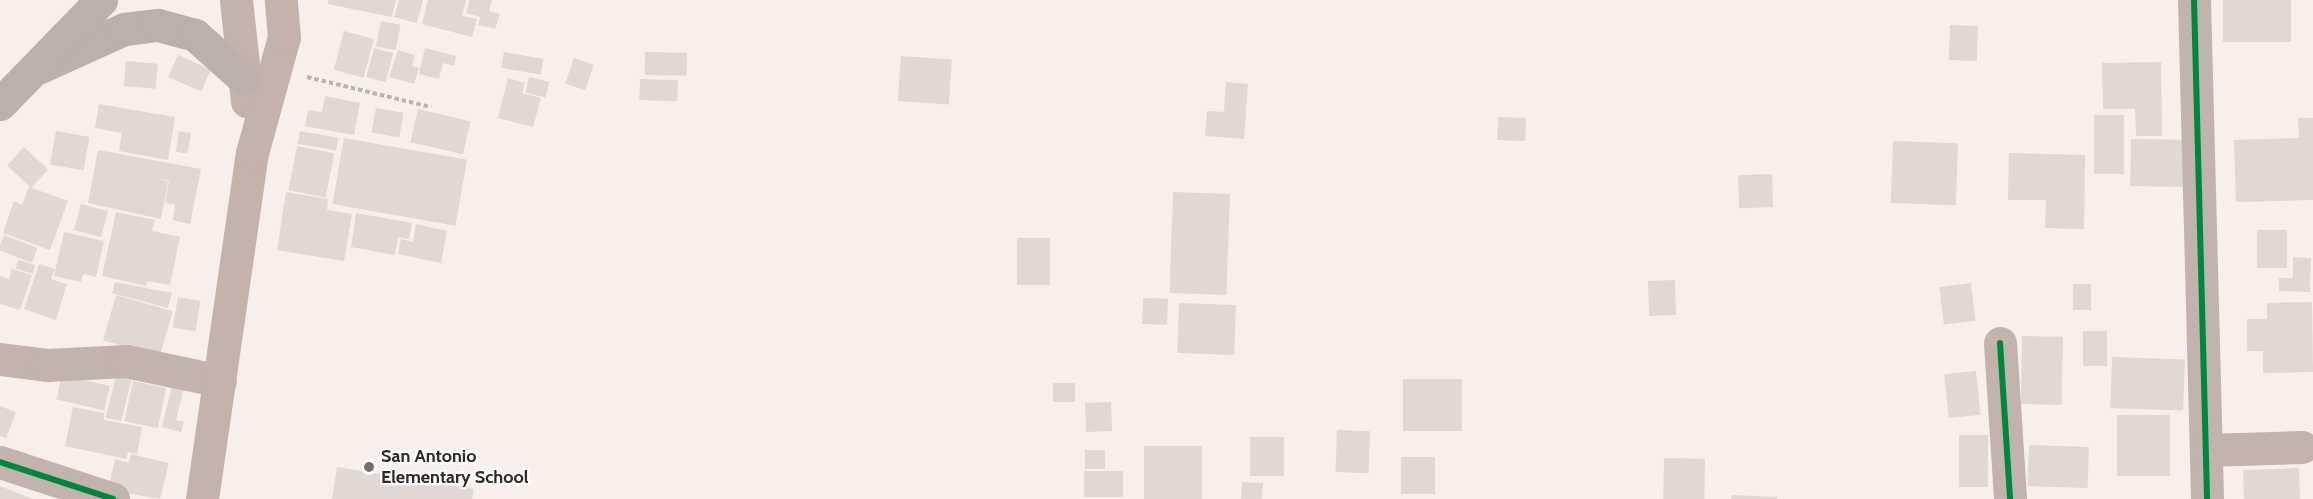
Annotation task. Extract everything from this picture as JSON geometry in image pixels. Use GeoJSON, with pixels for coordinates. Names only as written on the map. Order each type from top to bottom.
{"type":"FeatureCollection","features":[{"type":"Feature","properties":{"kind":"highway"},"geometry":{"type":"LineString","coordinates":[[0,104],[38,68],[101,0]]}},
{"type":"Feature","properties":{"kind":"highway"},"geometry":{"type":"LineString","coordinates":[[38,68],[124,29],[158,25],[195,35],[244,79]]}},
{"type":"Feature","properties":{"kind":"main road"},"geometry":{"type":"LineString","coordinates":[[236,0],[252,153]]}},
{"type":"Feature","properties":{"kind":"main road"},"geometry":{"type":"LineString","coordinates":[[202,499],[252,153],[277,70],[284,37],[281,0]]}},
{"type":"Feature","properties":{"kind":"street"},"geometry":{"type":"LineString","coordinates":[[284,37],[295,0]]}},
{"type":"Feature","properties":{"kind":"street"},"geometry":{"type":"LineString","coordinates":[[2194,0],[2207,499]]}},
{"type":"Feature","properties":{"kind":"street"},"geometry":{"type":"LineString","coordinates":[[2000,343],[2010,499]]}},
{"type":"Feature","properties":{"kind":"street"},"geometry":{"type":"LineString","coordinates":[[0,359],[47,365],[126,361],[220,381]]}},
{"type":"Feature","properties":{"kind":"street"},"geometry":{"type":"LineString","coordinates":[[2206,450],[2302,447]]}},
{"type":"Feature","properties":{"kind":"street"},"geometry":{"type":"LineString","coordinates":[[0,462],[113,499]]}},
{"type":"Feature","properties":{"kind":"path"},"geometry":{"type":"LineString","coordinates":[[277,70],[431,107]]}},
{"type":"Feature","properties":{"kind":"building"},"geometry":{"type":"Polygon","coordinates":[[[328,0],[396,0],[392,17],[328,4],[328,0]]]}},
{"type":"Feature","properties":{"kind":"building"},"geometry":{"type":"Polygon","coordinates":[[[399,0],[423,0],[417,23],[394,17],[399,0]]]}},
{"type":"Feature","properties":{"kind":"building"},"geometry":{"type":"Polygon","coordinates":[[[428,0],[466,0],[462,16],[477,19],[472,37],[422,24],[428,0]]]}},
{"type":"Feature","properties":{"kind":"building"},"geometry":{"type":"Polygon","coordinates":[[[470,0],[492,0],[489,11],[500,14],[495,29],[478,25],[480,17],[466,13],[470,0]]]}},
{"type":"Feature","properties":{"kind":"building"},"geometry":{"type":"Polygon","coordinates":[[[2223,0],[2291,0],[2291,42],[2223,42],[2223,0]]]}},
{"type":"Feature","properties":{"kind":"building"},"geometry":{"type":"Polygon","coordinates":[[[381,21],[401,25],[396,50],[376,47],[381,21]]]}},
{"type":"Feature","properties":{"kind":"building"},"geometry":{"type":"Polygon","coordinates":[[[1950,25],[1978,26],[1977,61],[1949,60],[1950,25]]]}},
{"type":"Feature","properties":{"kind":"building"},"geometry":{"type":"Polygon","coordinates":[[[344,31],[374,39],[364,78],[334,70],[344,31]]]}},
{"type":"Feature","properties":{"kind":"building"},"geometry":{"type":"Polygon","coordinates":[[[374,48],[393,53],[386,82],[366,77],[374,48]]]}},
{"type":"Feature","properties":{"kind":"building"},"geometry":{"type":"Polygon","coordinates":[[[425,48],[456,56],[454,66],[443,63],[439,79],[419,74],[425,48]]]}},
{"type":"Feature","properties":{"kind":"building"},"geometry":{"type":"Polygon","coordinates":[[[398,50],[415,55],[412,66],[419,68],[414,84],[389,77],[398,50]]]}},
{"type":"Feature","properties":{"kind":"building"},"geometry":{"type":"Polygon","coordinates":[[[504,52],[543,59],[541,75],[501,68],[504,52]]]}},
{"type":"Feature","properties":{"kind":"building"},"geometry":{"type":"Polygon","coordinates":[[[645,52],[687,53],[687,76],[645,75],[645,52]]]}},
{"type":"Feature","properties":{"kind":"building"},"geometry":{"type":"Polygon","coordinates":[[[178,55],[211,70],[201,92],[168,77],[178,55]]]}},
{"type":"Feature","properties":{"kind":"building"},"geometry":{"type":"Polygon","coordinates":[[[901,56],[952,60],[949,104],[898,101],[901,56]]]}},
{"type":"Feature","properties":{"kind":"building"},"geometry":{"type":"Polygon","coordinates":[[[574,58],[594,65],[585,90],[565,84],[574,58]]]}},
{"type":"Feature","properties":{"kind":"building"},"geometry":{"type":"Polygon","coordinates":[[[126,61],[158,64],[156,89],[124,86],[126,61]]]}},
{"type":"Feature","properties":{"kind":"building"},"geometry":{"type":"Polygon","coordinates":[[[2161,62],[2162,136],[2136,136],[2135,109],[2103,109],[2102,63],[2161,62]]]}},
{"type":"Feature","properties":{"kind":"building"},"geometry":{"type":"Polygon","coordinates":[[[529,77],[549,82],[546,98],[525,93],[529,77]]]}},
{"type":"Feature","properties":{"kind":"building"},"geometry":{"type":"Polygon","coordinates":[[[508,78],[525,83],[522,93],[541,98],[533,127],[498,118],[508,78]]]}},
{"type":"Feature","properties":{"kind":"building"},"geometry":{"type":"Polygon","coordinates":[[[640,79],[678,80],[677,101],[639,100],[640,79]]]}},
{"type":"Feature","properties":{"kind":"building"},"geometry":{"type":"Polygon","coordinates":[[[1226,82],[1248,84],[1244,139],[1205,136],[1207,111],[1224,112],[1226,82]]]}},
{"type":"Feature","properties":{"kind":"building"},"geometry":{"type":"Polygon","coordinates":[[[325,96],[360,103],[354,135],[305,126],[308,110],[322,112],[325,96]]]}},
{"type":"Feature","properties":{"kind":"building"},"geometry":{"type":"Polygon","coordinates":[[[99,104],[175,117],[168,160],[119,151],[122,133],[95,128],[99,104]]]}},
{"type":"Feature","properties":{"kind":"building"},"geometry":{"type":"Polygon","coordinates":[[[376,108],[404,113],[399,137],[372,133],[376,108]]]}},
{"type":"Feature","properties":{"kind":"building"},"geometry":{"type":"Polygon","coordinates":[[[418,109],[471,121],[463,154],[410,142],[418,109]]]}},
{"type":"Feature","properties":{"kind":"building"},"geometry":{"type":"Polygon","coordinates":[[[2094,115],[2124,115],[2124,174],[2094,174],[2094,115]]]}},
{"type":"Feature","properties":{"kind":"building"},"geometry":{"type":"Polygon","coordinates":[[[1498,117],[1526,118],[1525,141],[1497,140],[1498,117]]]}},
{"type":"Feature","properties":{"kind":"building"},"geometry":{"type":"Polygon","coordinates":[[[2298,118],[2313,118],[2313,200],[2236,202],[2234,140],[2299,138],[2298,118]]]}},
{"type":"Feature","properties":{"kind":"building"},"geometry":{"type":"Polygon","coordinates":[[[56,131],[89,137],[84,170],[50,164],[56,131]]]}},
{"type":"Feature","properties":{"kind":"building"},"geometry":{"type":"Polygon","coordinates":[[[179,131],[191,133],[188,154],[176,152],[179,131]]]}},
{"type":"Feature","properties":{"kind":"building"},"geometry":{"type":"Polygon","coordinates":[[[300,131],[338,138],[336,151],[298,144],[300,131]]]}},
{"type":"Feature","properties":{"kind":"building"},"geometry":{"type":"Polygon","coordinates":[[[344,138],[467,160],[455,226],[332,204],[344,138]]]}},
{"type":"Feature","properties":{"kind":"building"},"geometry":{"type":"Polygon","coordinates":[[[2131,139],[2190,140],[2189,187],[2130,186],[2131,139]]]}},
{"type":"Feature","properties":{"kind":"building"},"geometry":{"type":"Polygon","coordinates":[[[1893,141],[1958,143],[1956,205],[1891,203],[1893,141]]]}},
{"type":"Feature","properties":{"kind":"building"},"geometry":{"type":"Polygon","coordinates":[[[297,146],[334,153],[326,197],[288,190],[297,146]]]}},
{"type":"Feature","properties":{"kind":"building"},"geometry":{"type":"Polygon","coordinates":[[[24,147],[48,170],[31,188],[7,165],[24,147]]]}},
{"type":"Feature","properties":{"kind":"building"},"geometry":{"type":"Polygon","coordinates":[[[98,150],[201,169],[190,224],[173,220],[175,205],[165,203],[169,181],[158,178],[168,182],[161,219],[88,203],[98,150]]]}},
{"type":"Feature","properties":{"kind":"building"},"geometry":{"type":"Polygon","coordinates":[[[2009,153],[2085,155],[2084,229],[2045,228],[2046,200],[2008,200],[2009,153]]]}},
{"type":"Feature","properties":{"kind":"building"},"geometry":{"type":"Polygon","coordinates":[[[1772,174],[1773,207],[1739,208],[1738,175],[1772,174]]]}},
{"type":"Feature","properties":{"kind":"building"},"geometry":{"type":"Polygon","coordinates":[[[29,187],[68,201],[50,250],[3,233],[14,201],[22,205],[29,187]]]}},
{"type":"Feature","properties":{"kind":"building"},"geometry":{"type":"Polygon","coordinates":[[[286,192],[328,199],[327,210],[352,214],[344,261],[277,250],[286,192]]]}},
{"type":"Feature","properties":{"kind":"building"},"geometry":{"type":"Polygon","coordinates":[[[1173,192],[1230,194],[1226,295],[1169,293],[1173,192]]]}},
{"type":"Feature","properties":{"kind":"building"},"geometry":{"type":"Polygon","coordinates":[[[81,204],[108,211],[101,237],[74,230],[81,204]]]}},
{"type":"Feature","properties":{"kind":"building"},"geometry":{"type":"Polygon","coordinates":[[[116,212],[155,220],[152,231],[180,237],[170,285],[147,281],[146,286],[102,276],[116,212]]]}},
{"type":"Feature","properties":{"kind":"building"},"geometry":{"type":"Polygon","coordinates":[[[356,213],[412,223],[409,239],[398,237],[395,255],[351,247],[356,213]]]}},
{"type":"Feature","properties":{"kind":"building"},"geometry":{"type":"Polygon","coordinates":[[[416,224],[447,231],[441,263],[398,254],[401,239],[413,242],[416,224]]]}},
{"type":"Feature","properties":{"kind":"building"},"geometry":{"type":"Polygon","coordinates":[[[2257,230],[2287,230],[2287,268],[2257,268],[2257,230]]]}},
{"type":"Feature","properties":{"kind":"building"},"geometry":{"type":"Polygon","coordinates":[[[64,232],[104,241],[96,277],[83,274],[81,282],[54,276],[64,232]]]}},
{"type":"Feature","properties":{"kind":"building"},"geometry":{"type":"Polygon","coordinates":[[[4,235],[38,248],[32,263],[0,251],[4,235]]]}},
{"type":"Feature","properties":{"kind":"building"},"geometry":{"type":"Polygon","coordinates":[[[1017,238],[1050,238],[1050,285],[1017,285],[1017,238]]]}},
{"type":"Feature","properties":{"kind":"building"},"geometry":{"type":"Polygon","coordinates":[[[2293,257],[2311,258],[2310,292],[2279,291],[2279,278],[2293,278],[2293,257]]]}},
{"type":"Feature","properties":{"kind":"building"},"geometry":{"type":"Polygon","coordinates":[[[18,260],[35,265],[33,274],[16,269],[18,260]]]}},
{"type":"Feature","properties":{"kind":"building"},"geometry":{"type":"Polygon","coordinates":[[[39,264],[55,269],[51,279],[67,284],[56,320],[24,309],[39,264]]]}},
{"type":"Feature","properties":{"kind":"building"},"geometry":{"type":"Polygon","coordinates":[[[12,269],[32,275],[20,310],[0,304],[0,276],[9,279],[12,269]]]}},
{"type":"Feature","properties":{"kind":"building"},"geometry":{"type":"Polygon","coordinates":[[[1675,280],[1676,315],[1649,316],[1648,281],[1675,280]]]}},
{"type":"Feature","properties":{"kind":"building"},"geometry":{"type":"Polygon","coordinates":[[[115,282],[172,293],[168,308],[112,293],[115,282]]]}},
{"type":"Feature","properties":{"kind":"building"},"geometry":{"type":"Polygon","coordinates":[[[1971,283],[1976,321],[1944,325],[1939,287],[1971,283]]]}},
{"type":"Feature","properties":{"kind":"building"},"geometry":{"type":"Polygon","coordinates":[[[2073,284],[2091,284],[2091,310],[2073,310],[2073,284]]]}},
{"type":"Feature","properties":{"kind":"building"},"geometry":{"type":"Polygon","coordinates":[[[116,295],[173,311],[160,356],[103,340],[116,295]]]}},
{"type":"Feature","properties":{"kind":"building"},"geometry":{"type":"Polygon","coordinates":[[[178,297],[201,301],[195,332],[173,328],[178,297]]]}},
{"type":"Feature","properties":{"kind":"building"},"geometry":{"type":"Polygon","coordinates":[[[1143,298],[1168,299],[1167,325],[1142,324],[1143,298]]]}},
{"type":"Feature","properties":{"kind":"building"},"geometry":{"type":"Polygon","coordinates":[[[2312,302],[2313,372],[2263,373],[2263,351],[2247,351],[2247,319],[2267,319],[2267,303],[2312,302]]]}},
{"type":"Feature","properties":{"kind":"building"},"geometry":{"type":"Polygon","coordinates":[[[1179,303],[1236,305],[1234,355],[1177,353],[1179,303]]]}},
{"type":"Feature","properties":{"kind":"building"},"geometry":{"type":"Polygon","coordinates":[[[2083,331],[2107,331],[2107,366],[2083,366],[2083,331]]]}},
{"type":"Feature","properties":{"kind":"building"},"geometry":{"type":"Polygon","coordinates":[[[2022,336],[2063,337],[2062,405],[2021,404],[2022,336]]]}},
{"type":"Feature","properties":{"kind":"building"},"geometry":{"type":"Polygon","coordinates":[[[2112,357],[2185,360],[2183,411],[2110,408],[2112,357]]]}},
{"type":"Feature","properties":{"kind":"building"},"geometry":{"type":"Polygon","coordinates":[[[118,368],[134,372],[121,421],[106,417],[118,368]]]}},
{"type":"Feature","properties":{"kind":"building"},"geometry":{"type":"Polygon","coordinates":[[[1976,371],[1981,415],[1949,418],[1944,374],[1976,371]]]}},
{"type":"Feature","properties":{"kind":"building"},"geometry":{"type":"Polygon","coordinates":[[[62,375],[110,386],[104,410],[56,399],[62,375]]]}},
{"type":"Feature","properties":{"kind":"building"},"geometry":{"type":"Polygon","coordinates":[[[1403,379],[1462,379],[1462,431],[1403,431],[1403,379]]]}},
{"type":"Feature","properties":{"kind":"building"},"geometry":{"type":"Polygon","coordinates":[[[133,381],[166,388],[158,428],[124,421],[133,381]]]}},
{"type":"Feature","properties":{"kind":"building"},"geometry":{"type":"Polygon","coordinates":[[[1053,383],[1075,383],[1075,402],[1053,402],[1053,383]]]}},
{"type":"Feature","properties":{"kind":"building"},"geometry":{"type":"Polygon","coordinates":[[[172,386],[184,389],[176,420],[184,422],[181,432],[162,427],[172,386]]]}},
{"type":"Feature","properties":{"kind":"building"},"geometry":{"type":"Polygon","coordinates":[[[1111,402],[1112,431],[1086,432],[1085,403],[1111,402]]]}},
{"type":"Feature","properties":{"kind":"building"},"geometry":{"type":"Polygon","coordinates":[[[0,406],[16,412],[6,438],[0,436],[0,406]]]}},
{"type":"Feature","properties":{"kind":"building"},"geometry":{"type":"Polygon","coordinates":[[[73,407],[104,413],[104,420],[142,427],[137,454],[128,452],[126,459],[65,446],[73,407]]]}},
{"type":"Feature","properties":{"kind":"building"},"geometry":{"type":"Polygon","coordinates":[[[2117,415],[2170,415],[2170,476],[2117,476],[2117,415]]]}},
{"type":"Feature","properties":{"kind":"building"},"geometry":{"type":"Polygon","coordinates":[[[1337,430],[1370,431],[1369,473],[1336,472],[1337,430]]]}},
{"type":"Feature","properties":{"kind":"building"},"geometry":{"type":"Polygon","coordinates":[[[1959,435],[1988,435],[1988,487],[1959,487],[1959,435]]]}},
{"type":"Feature","properties":{"kind":"building"},"geometry":{"type":"Polygon","coordinates":[[[1250,437],[1284,437],[1284,476],[1250,476],[1250,437]]]}},
{"type":"Feature","properties":{"kind":"building"},"geometry":{"type":"Polygon","coordinates":[[[2029,445],[2089,447],[2088,488],[2028,486],[2029,445]]]}},
{"type":"Feature","properties":{"kind":"building"},"geometry":{"type":"Polygon","coordinates":[[[1144,446],[1202,446],[1202,499],[1144,499],[1144,446]]]}},
{"type":"Feature","properties":{"kind":"building"},"geometry":{"type":"Polygon","coordinates":[[[1085,450],[1105,450],[1105,469],[1085,469],[1085,450]]]}},
{"type":"Feature","properties":{"kind":"building"},"geometry":{"type":"Polygon","coordinates":[[[131,454],[169,463],[160,499],[108,490],[115,459],[129,463],[131,454]]]}},
{"type":"Feature","properties":{"kind":"building"},"geometry":{"type":"Polygon","coordinates":[[[1401,457],[1435,457],[1435,494],[1401,494],[1401,457]]]}},
{"type":"Feature","properties":{"kind":"building"},"geometry":{"type":"Polygon","coordinates":[[[1664,458],[1705,459],[1704,499],[1663,499],[1664,458]]]}},
{"type":"Feature","properties":{"kind":"building"},"geometry":{"type":"Polygon","coordinates":[[[337,467],[474,489],[472,499],[332,499],[337,467]]]}},
{"type":"Feature","properties":{"kind":"building"},"geometry":{"type":"Polygon","coordinates":[[[2299,468],[2300,499],[2244,499],[2243,470],[2299,468]]]}},
{"type":"Feature","properties":{"kind":"building"},"geometry":{"type":"Polygon","coordinates":[[[1084,471],[1123,471],[1123,497],[1084,497],[1084,471]]]}},
{"type":"Feature","properties":{"kind":"building"},"geometry":{"type":"Polygon","coordinates":[[[1242,482],[1263,483],[1262,499],[1241,499],[1242,482]]]}},
{"type":"Feature","properties":{"kind":"building"},"geometry":{"type":"Polygon","coordinates":[[[0,486],[33,499],[0,499],[0,486]]]}},
{"type":"Feature","properties":{"kind":"building"},"geometry":{"type":"Polygon","coordinates":[[[1732,495],[1777,497],[1777,499],[1731,499],[1732,495]]]}},
{"type":"Feature","properties":{"kind":"cycle path"},"geometry":{"type":"LineString","coordinates":[[2194,0],[2207,499]]}},
{"type":"Feature","properties":{"kind":"cycle path"},"geometry":{"type":"LineString","coordinates":[[2000,343],[2010,499]]}},
{"type":"Feature","properties":{"kind":"cycle path"},"geometry":{"type":"LineString","coordinates":[[0,462],[113,499]]}},
{"type":"Feature","properties":{"kind":"place","name":"San Antonio Elementary School"},"geometry":{"type":"Point","coordinates":[369,467]}}]}
